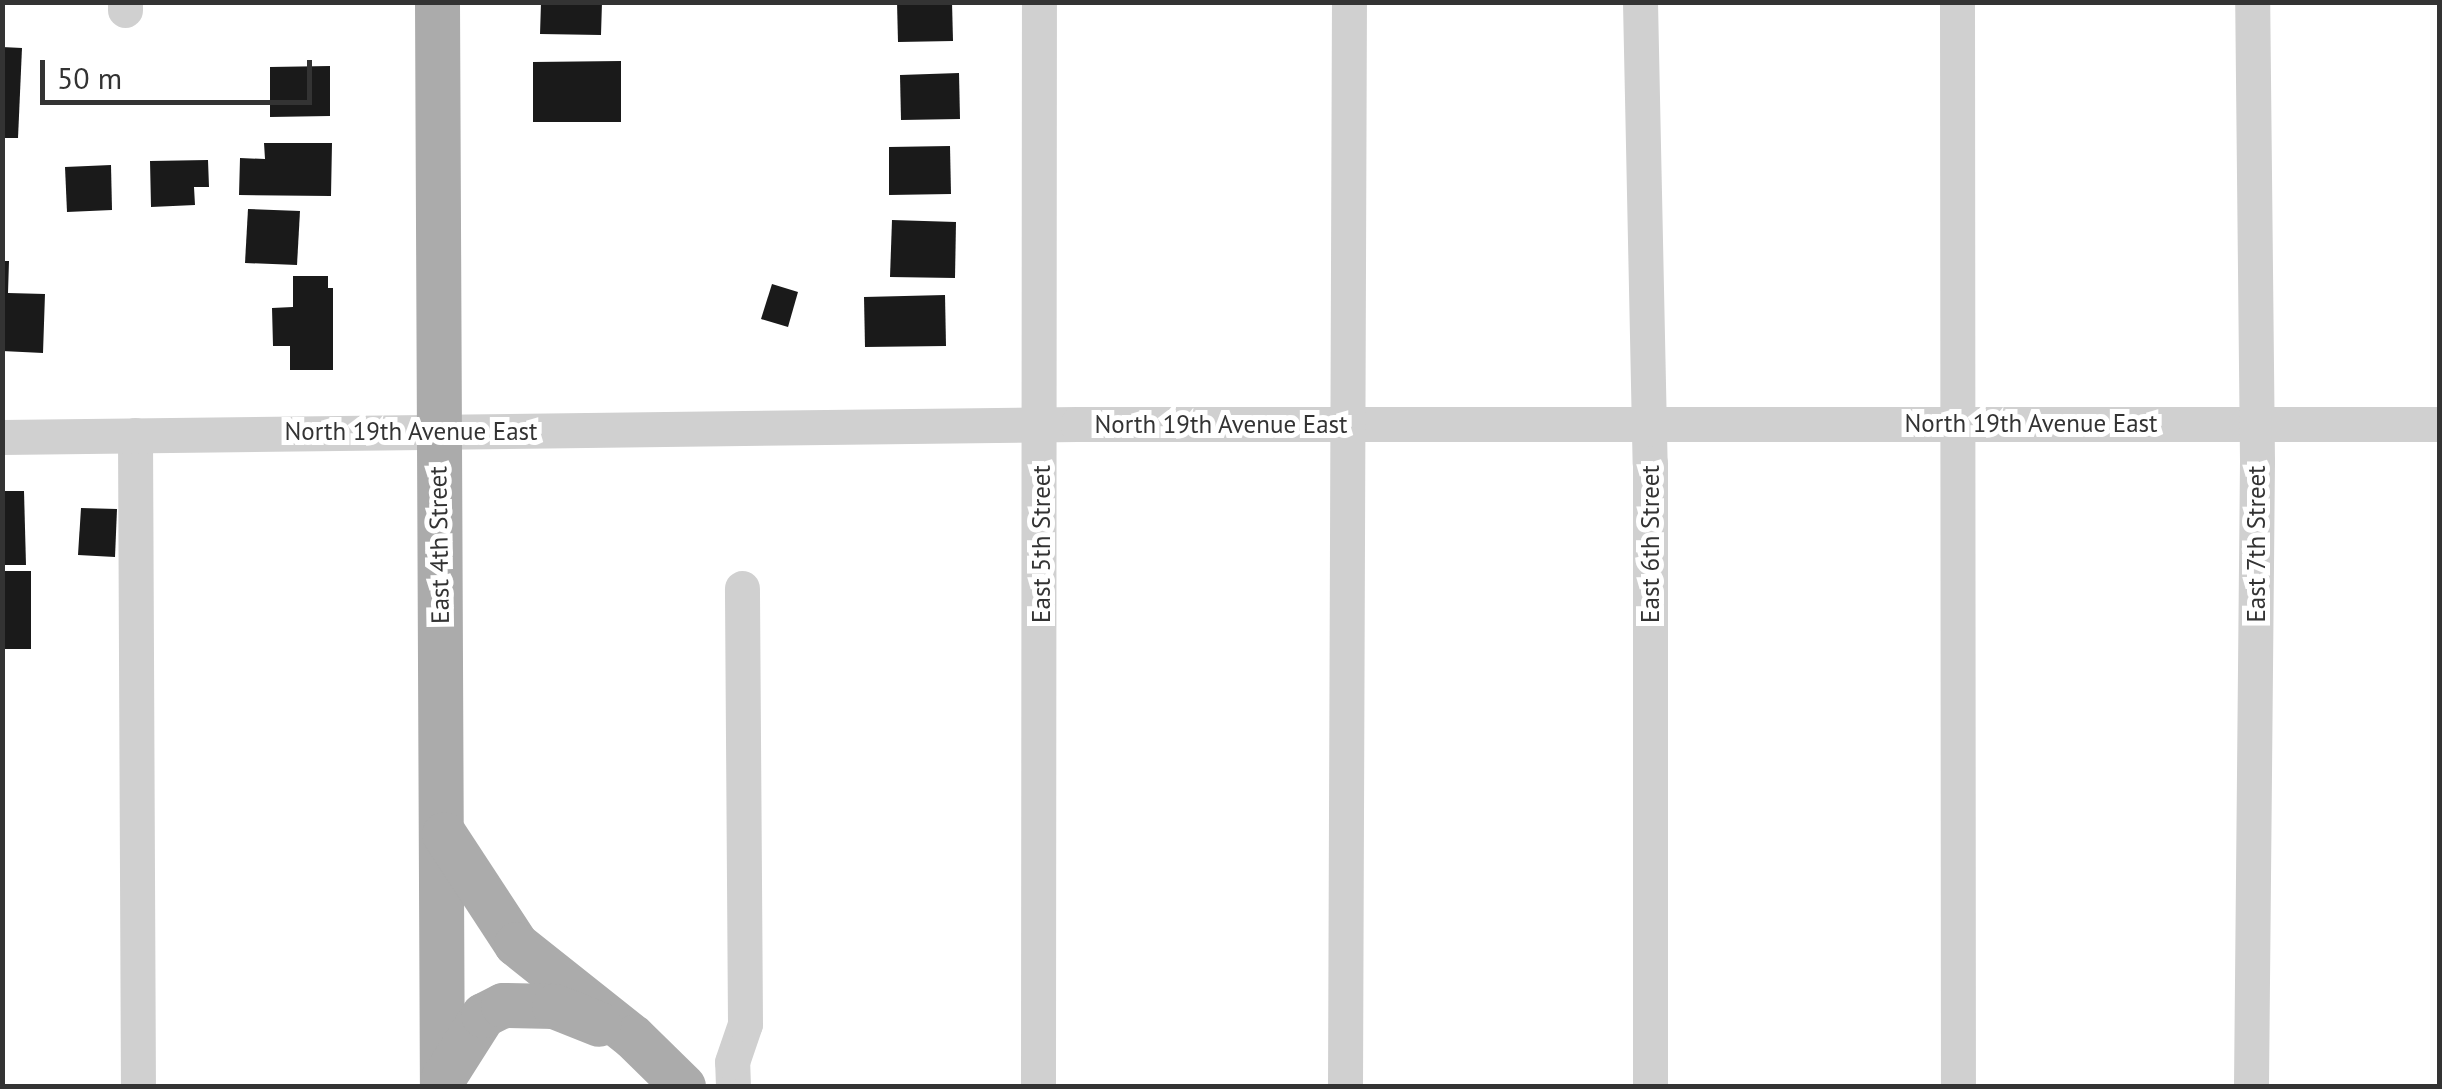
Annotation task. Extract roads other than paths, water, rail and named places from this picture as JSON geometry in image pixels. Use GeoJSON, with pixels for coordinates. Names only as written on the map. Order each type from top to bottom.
{"type":"FeatureCollection","features":[{"type":"Feature","properties":{"kind":"main road","name":"East 4th Street"},"geometry":{"type":"LineString","coordinates":[[437,2],[444,834],[442,1083]]}},
{"type":"Feature","properties":{"kind":"main road"},"geometry":{"type":"LineString","coordinates":[[444,834],[516,944],[634,1037],[682,1086]]}},
{"type":"Feature","properties":{"kind":"main road"},"geometry":{"type":"LineString","coordinates":[[442,1083],[480,1018],[503,1005],[554,1006],[634,1037]]}},
{"type":"Feature","properties":{"kind":"street","name":"East 5th Street"},"geometry":{"type":"LineString","coordinates":[[1038,1086],[1042,426],[1039,2]]}},
{"type":"Feature","properties":{"kind":"street"},"geometry":{"type":"LineString","coordinates":[[1345,1086],[1349,2]]}},
{"type":"Feature","properties":{"kind":"street","name":"East 6th Street"},"geometry":{"type":"LineString","coordinates":[[1640,2],[1649,424],[1650,1086]]}},
{"type":"Feature","properties":{"kind":"street"},"geometry":{"type":"LineString","coordinates":[[1957,2],[1958,1086]]}},
{"type":"Feature","properties":{"kind":"street","name":"East 7th Street"},"geometry":{"type":"LineString","coordinates":[[2251,1086],[2256,425],[2252,2]]}},
{"type":"Feature","properties":{"kind":"street","name":"North 19th Avenue East"},"geometry":{"type":"LineString","coordinates":[[2,437],[438,429],[682,432],[1349,424],[2440,424]]}},
{"type":"Feature","properties":{"kind":"street"},"geometry":{"type":"LineString","coordinates":[[135,435],[138,1086]]}},
{"type":"Feature","properties":{"kind":"street"},"geometry":{"type":"LineString","coordinates":[[733,1086],[732,1062],[744,1024],[742,588]]}}]}
